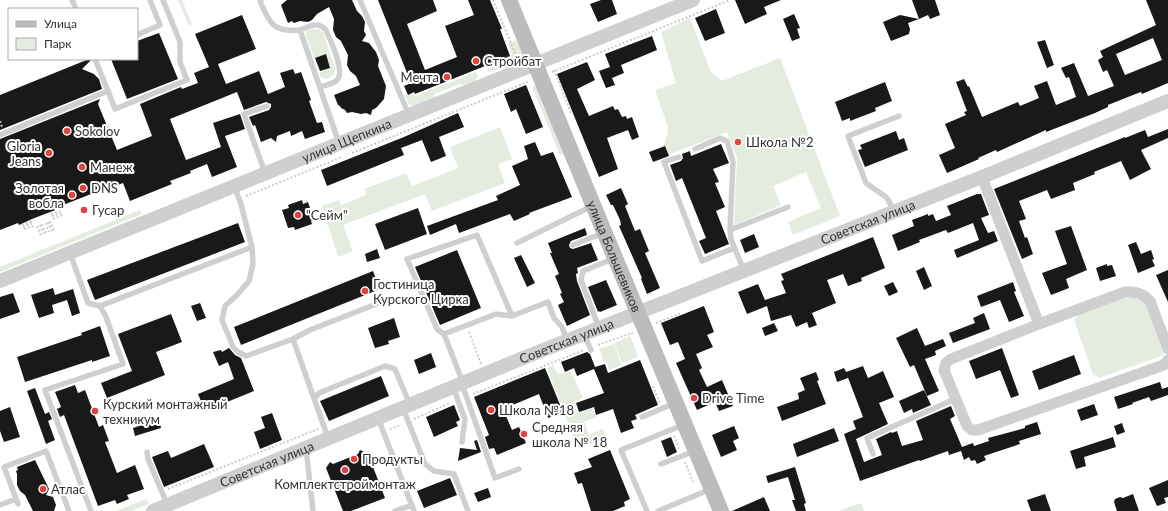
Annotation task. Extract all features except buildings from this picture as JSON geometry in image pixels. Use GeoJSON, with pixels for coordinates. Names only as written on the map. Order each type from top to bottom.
{"type":"FeatureCollection","features":[{"type":"Feature","properties":{"kind":"main road","name":"улица Большевиков"},"geometry":{"type":"LineString","coordinates":[[510,0],[530,75],[594,206],[638,312],[669,406],[705,491],[721,511]]}},
{"type":"Feature","properties":{"kind":"street","name":"улица Щепкина"},"geometry":{"type":"LineString","coordinates":[[0,281],[409,115],[530,75],[693,0]]}},
{"type":"Feature","properties":{"kind":"street","name":"Советская улица"},"geometry":{"type":"LineString","coordinates":[[153,511],[306,448],[326,432],[378,418],[407,406],[460,390],[568,340],[982,177],[1168,101]]}},
{"type":"Feature","properties":{"kind":"street"},"geometry":{"type":"LineString","coordinates":[[982,177],[1039,324]]}},
{"type":"Feature","properties":{"kind":"street"},"geometry":{"type":"LineString","coordinates":[[1168,349],[1150,301],[1146,296],[1139,292],[1124,292],[951,358],[946,363],[944,370],[967,426],[972,430],[978,430],[1164,365],[1168,360]]}},
{"type":"Feature","properties":{"kind":"lane"},"geometry":{"type":"LineString","coordinates":[[138,35],[160,26],[150,0]]}},
{"type":"Feature","properties":{"kind":"lane"},"geometry":{"type":"LineString","coordinates":[[95,60],[115,109],[187,80],[180,62],[180,42],[163,0]]}},
{"type":"Feature","properties":{"kind":"lane"},"geometry":{"type":"LineString","coordinates":[[259,0],[266,17],[271,24],[279,29],[289,31],[300,30],[316,24],[322,25],[326,30],[340,67],[341,75],[337,81],[320,87]]}},
{"type":"Feature","properties":{"kind":"lane"},"geometry":{"type":"LineString","coordinates":[[360,0],[409,115]]}},
{"type":"Feature","properties":{"kind":"lane"},"geometry":{"type":"LineString","coordinates":[[300,30],[339,143]]}},
{"type":"Feature","properties":{"kind":"lane"},"geometry":{"type":"LineString","coordinates":[[0,135],[108,91]]}},
{"type":"Feature","properties":{"kind":"lane"},"geometry":{"type":"LineString","coordinates":[[265,174],[244,114],[267,106]]}},
{"type":"Feature","properties":{"kind":"lane"},"geometry":{"type":"LineString","coordinates":[[894,212],[886,197],[866,183],[848,136],[899,116]]}},
{"type":"Feature","properties":{"kind":"lane"},"geometry":{"type":"LineString","coordinates":[[695,149],[720,138],[727,141],[733,162],[730,230],[731,239],[744,271]]}},
{"type":"Feature","properties":{"kind":"lane"},"geometry":{"type":"LineString","coordinates":[[678,157],[664,162],[702,260],[734,248]]}},
{"type":"Feature","properties":{"kind":"lane"},"geometry":{"type":"LineString","coordinates":[[234,186],[241,204],[252,247],[254,264],[249,281],[225,306],[222,320],[233,346],[246,356],[293,339],[310,330],[384,301]]}},
{"type":"Feature","properties":{"kind":"lane"},"geometry":{"type":"LineString","coordinates":[[517,243],[594,206]]}},
{"type":"Feature","properties":{"kind":"lane"},"geometry":{"type":"LineString","coordinates":[[730,230],[788,207]]}},
{"type":"Feature","properties":{"kind":"lane"},"geometry":{"type":"LineString","coordinates":[[573,245],[604,232]]}},
{"type":"Feature","properties":{"kind":"lane"},"geometry":{"type":"LineString","coordinates":[[512,316],[477,235],[407,259],[437,329],[444,334],[460,390],[495,478],[519,469]]}},
{"type":"Feature","properties":{"kind":"lane"},"geometry":{"type":"LineString","coordinates":[[70,253],[88,303],[100,306],[252,247]]}},
{"type":"Feature","properties":{"kind":"lane"},"geometry":{"type":"LineString","coordinates":[[599,328],[581,280],[583,271],[615,258]]}},
{"type":"Feature","properties":{"kind":"lane"},"geometry":{"type":"LineString","coordinates":[[444,334],[496,314],[512,316],[548,302],[554,318],[562,327],[568,340]]}},
{"type":"Feature","properties":{"kind":"lane"},"geometry":{"type":"LineString","coordinates":[[91,511],[45,390],[123,364],[106,317],[100,306]]}},
{"type":"Feature","properties":{"kind":"lane"},"geometry":{"type":"LineString","coordinates":[[584,334],[591,349]]}},
{"type":"Feature","properties":{"kind":"lane"},"geometry":{"type":"LineString","coordinates":[[293,339],[326,432]]}},
{"type":"Feature","properties":{"kind":"lane"},"geometry":{"type":"LineString","coordinates":[[315,398],[319,393],[385,366],[395,369],[407,406],[408,422],[425,464],[434,471],[454,474],[468,511]]}},
{"type":"Feature","properties":{"kind":"lane"},"geometry":{"type":"LineString","coordinates":[[460,390],[465,419],[462,442]]}},
{"type":"Feature","properties":{"kind":"lane"},"geometry":{"type":"LineString","coordinates":[[873,454],[867,438],[955,399]]}},
{"type":"Feature","properties":{"kind":"lane"},"geometry":{"type":"LineString","coordinates":[[642,417],[669,406]]}},
{"type":"Feature","properties":{"kind":"lane"},"geometry":{"type":"LineString","coordinates":[[378,418],[414,511]]}},
{"type":"Feature","properties":{"kind":"lane"},"geometry":{"type":"LineString","coordinates":[[647,511],[622,450],[678,427]]}},
{"type":"Feature","properties":{"kind":"lane"},"geometry":{"type":"LineString","coordinates":[[306,448],[313,511]]}},
{"type":"Feature","properties":{"kind":"lane"},"geometry":{"type":"LineString","coordinates":[[0,505],[17,501],[4,467],[46,451],[69,511]]}},
{"type":"Feature","properties":{"kind":"lane"},"geometry":{"type":"LineString","coordinates":[[147,452],[148,459],[168,505]]}},
{"type":"Feature","properties":{"kind":"lane"},"geometry":{"type":"LineString","coordinates":[[661,464],[689,454]]}},
{"type":"Feature","properties":{"kind":"lane"},"geometry":{"type":"LineString","coordinates":[[0,477],[7,474]]}},
{"type":"Feature","properties":{"kind":"lane"},"geometry":{"type":"LineString","coordinates":[[658,511],[705,491]]}},
{"type":"Feature","properties":{"kind":"lane"},"geometry":{"type":"LineString","coordinates":[[395,511],[412,505]]}},
{"type":"Feature","properties":{"kind":"path"},"geometry":{"type":"LineString","coordinates":[[493,0],[530,75],[730,0]]}},
{"type":"Feature","properties":{"kind":"path"},"geometry":{"type":"LineString","coordinates":[[50,219],[61,213]]}},
{"type":"Feature","properties":{"kind":"path"},"geometry":{"type":"LineString","coordinates":[[50,219],[52,231],[50,219]]}},
{"type":"Feature","properties":{"kind":"path"},"geometry":{"type":"LineString","coordinates":[[33,223],[23,227],[33,223]]}},
{"type":"Feature","properties":{"kind":"path"},"geometry":{"type":"LineString","coordinates":[[40,225],[43,234],[40,225]]}},
{"type":"Feature","properties":{"kind":"path"},"geometry":{"type":"LineString","coordinates":[[467,326],[481,364]]}},
{"type":"Feature","properties":{"kind":"path"},"geometry":{"type":"LineString","coordinates":[[384,432],[408,422],[460,390],[591,349],[632,333],[634,340]]}},
{"type":"Feature","properties":{"kind":"path"},"geometry":{"type":"LineString","coordinates":[[651,381],[669,406]]}},
{"type":"Feature","properties":{"kind":"path"},"geometry":{"type":"LineString","coordinates":[[678,427],[705,491]]}},
{"type":"Feature","properties":{"kind":"path"},"geometry":{"type":"LineString","coordinates":[[162,491],[326,432]]}},
{"type":"Feature","properties":{"kind":"green space"},"geometry":{"type":"Polygon","coordinates":[[[178,0],[182,0],[192,25],[189,26],[178,0]]]}},
{"type":"Feature","properties":{"kind":"green space","name":"Школа №2"},"geometry":{"type":"Polygon","coordinates":[[[690,18],[711,72],[722,81],[780,58],[840,216],[793,235],[788,222],[821,208],[806,172],[773,186],[781,205],[734,225],[737,158],[727,132],[668,155],[665,146],[663,147],[667,136],[668,127],[655,90],[676,83],[661,32],[690,18]]]}},
{"type":"Feature","properties":{"kind":"green space"},"geometry":{"type":"Polygon","coordinates":[[[318,29],[323,32],[335,68],[333,75],[325,79],[321,77],[319,72],[330,68],[325,55],[314,58],[306,35],[306,31],[318,29]]]}},
{"type":"Feature","properties":{"kind":"green space"},"geometry":{"type":"Polygon","coordinates":[[[517,40],[524,58],[523,62],[507,69],[504,67],[490,72],[488,71],[486,66],[512,55],[508,43],[517,40]]]}},
{"type":"Feature","properties":{"kind":"green space"},"geometry":{"type":"Polygon","coordinates":[[[476,72],[478,76],[474,83],[465,85],[460,84],[434,94],[436,99],[412,106],[409,104],[405,96],[413,93],[415,96],[476,72]]]}},
{"type":"Feature","properties":{"kind":"green space"},"geometry":{"type":"Polygon","coordinates":[[[536,85],[564,154],[560,155],[532,87],[536,85]]]}},
{"type":"Feature","properties":{"kind":"green space"},"geometry":{"type":"Polygon","coordinates":[[[500,127],[512,159],[498,164],[505,183],[432,211],[425,194],[343,225],[353,251],[338,257],[322,206],[339,200],[341,205],[366,195],[364,189],[406,173],[412,186],[458,168],[450,147],[500,127]]]}},
{"type":"Feature","properties":{"kind":"green space"},"geometry":{"type":"Polygon","coordinates":[[[140,210],[142,214],[0,272],[0,267],[140,210]]]}},
{"type":"Feature","properties":{"kind":"green space"},"geometry":{"type":"Polygon","coordinates":[[[1132,296],[1145,302],[1164,355],[1099,378],[1093,374],[1074,320],[1079,314],[1132,296]]]}},
{"type":"Feature","properties":{"kind":"green space"},"geometry":{"type":"Polygon","coordinates":[[[630,336],[638,357],[622,363],[614,343],[630,336]]]}},
{"type":"Feature","properties":{"kind":"green space"},"geometry":{"type":"Polygon","coordinates":[[[614,344],[621,364],[609,370],[607,362],[604,362],[599,349],[614,344]]]}},
{"type":"Feature","properties":{"kind":"green space"},"geometry":{"type":"Polygon","coordinates":[[[553,365],[558,374],[571,372],[583,398],[574,402],[577,413],[592,408],[596,417],[584,422],[589,435],[602,429],[608,438],[578,449],[547,368],[553,365]]]}},
{"type":"Feature","properties":{"kind":"green space"},"geometry":{"type":"Polygon","coordinates":[[[146,499],[149,504],[131,511],[116,511],[146,499]]]}},
{"type":"Feature","properties":{"kind":"green space"},"geometry":{"type":"Polygon","coordinates":[[[861,503],[864,511],[838,511],[861,503]]]}},
{"type":"Feature","properties":{"kind":"place","name":"Стройбат"},"geometry":{"type":"Point","coordinates":[476,61]}},
{"type":"Feature","properties":{"kind":"place","name":"Мечта"},"geometry":{"type":"Point","coordinates":[447,77]}},
{"type":"Feature","properties":{"kind":"place","name":"Sokolov"},"geometry":{"type":"Point","coordinates":[67,131]}},
{"type":"Feature","properties":{"kind":"place","name":"Школа №2"},"geometry":{"type":"Point","coordinates":[738,142]}},
{"type":"Feature","properties":{"kind":"place","name":"Gloria Jeans"},"geometry":{"type":"Point","coordinates":[49,153]}},
{"type":"Feature","properties":{"kind":"place","name":"Манеж"},"geometry":{"type":"Point","coordinates":[82,167]}},
{"type":"Feature","properties":{"kind":"place","name":"DNS"},"geometry":{"type":"Point","coordinates":[83,188]}},
{"type":"Feature","properties":{"kind":"place","name":"Золотая вобла"},"geometry":{"type":"Point","coordinates":[72,195]}},
{"type":"Feature","properties":{"kind":"place","name":"Гусар"},"geometry":{"type":"Point","coordinates":[84,210]}},
{"type":"Feature","properties":{"kind":"place","name":"\"Сейм\""},"geometry":{"type":"Point","coordinates":[298,215]}},
{"type":"Feature","properties":{"kind":"place","name":"Гостиница Курского Цирка"},"geometry":{"type":"Point","coordinates":[365,291]}},
{"type":"Feature","properties":{"kind":"place","name":"Drive Time"},"geometry":{"type":"Point","coordinates":[694,398]}},
{"type":"Feature","properties":{"kind":"place","name":"Школа №18"},"geometry":{"type":"Point","coordinates":[491,410]}},
{"type":"Feature","properties":{"kind":"place","name":"Курский монтажный техникум"},"geometry":{"type":"Point","coordinates":[95,411]}},
{"type":"Feature","properties":{"kind":"place","name":"Средняя школа № 18"},"geometry":{"type":"Point","coordinates":[524,434]}},
{"type":"Feature","properties":{"kind":"place","name":"Продукты"},"geometry":{"type":"Point","coordinates":[354,459]}},
{"type":"Feature","properties":{"kind":"place","name":"Комплектстроймонтаж"},"geometry":{"type":"Point","coordinates":[345,470]}},
{"type":"Feature","properties":{"kind":"place","name":"Атлас"},"geometry":{"type":"Point","coordinates":[43,489]}}]}
